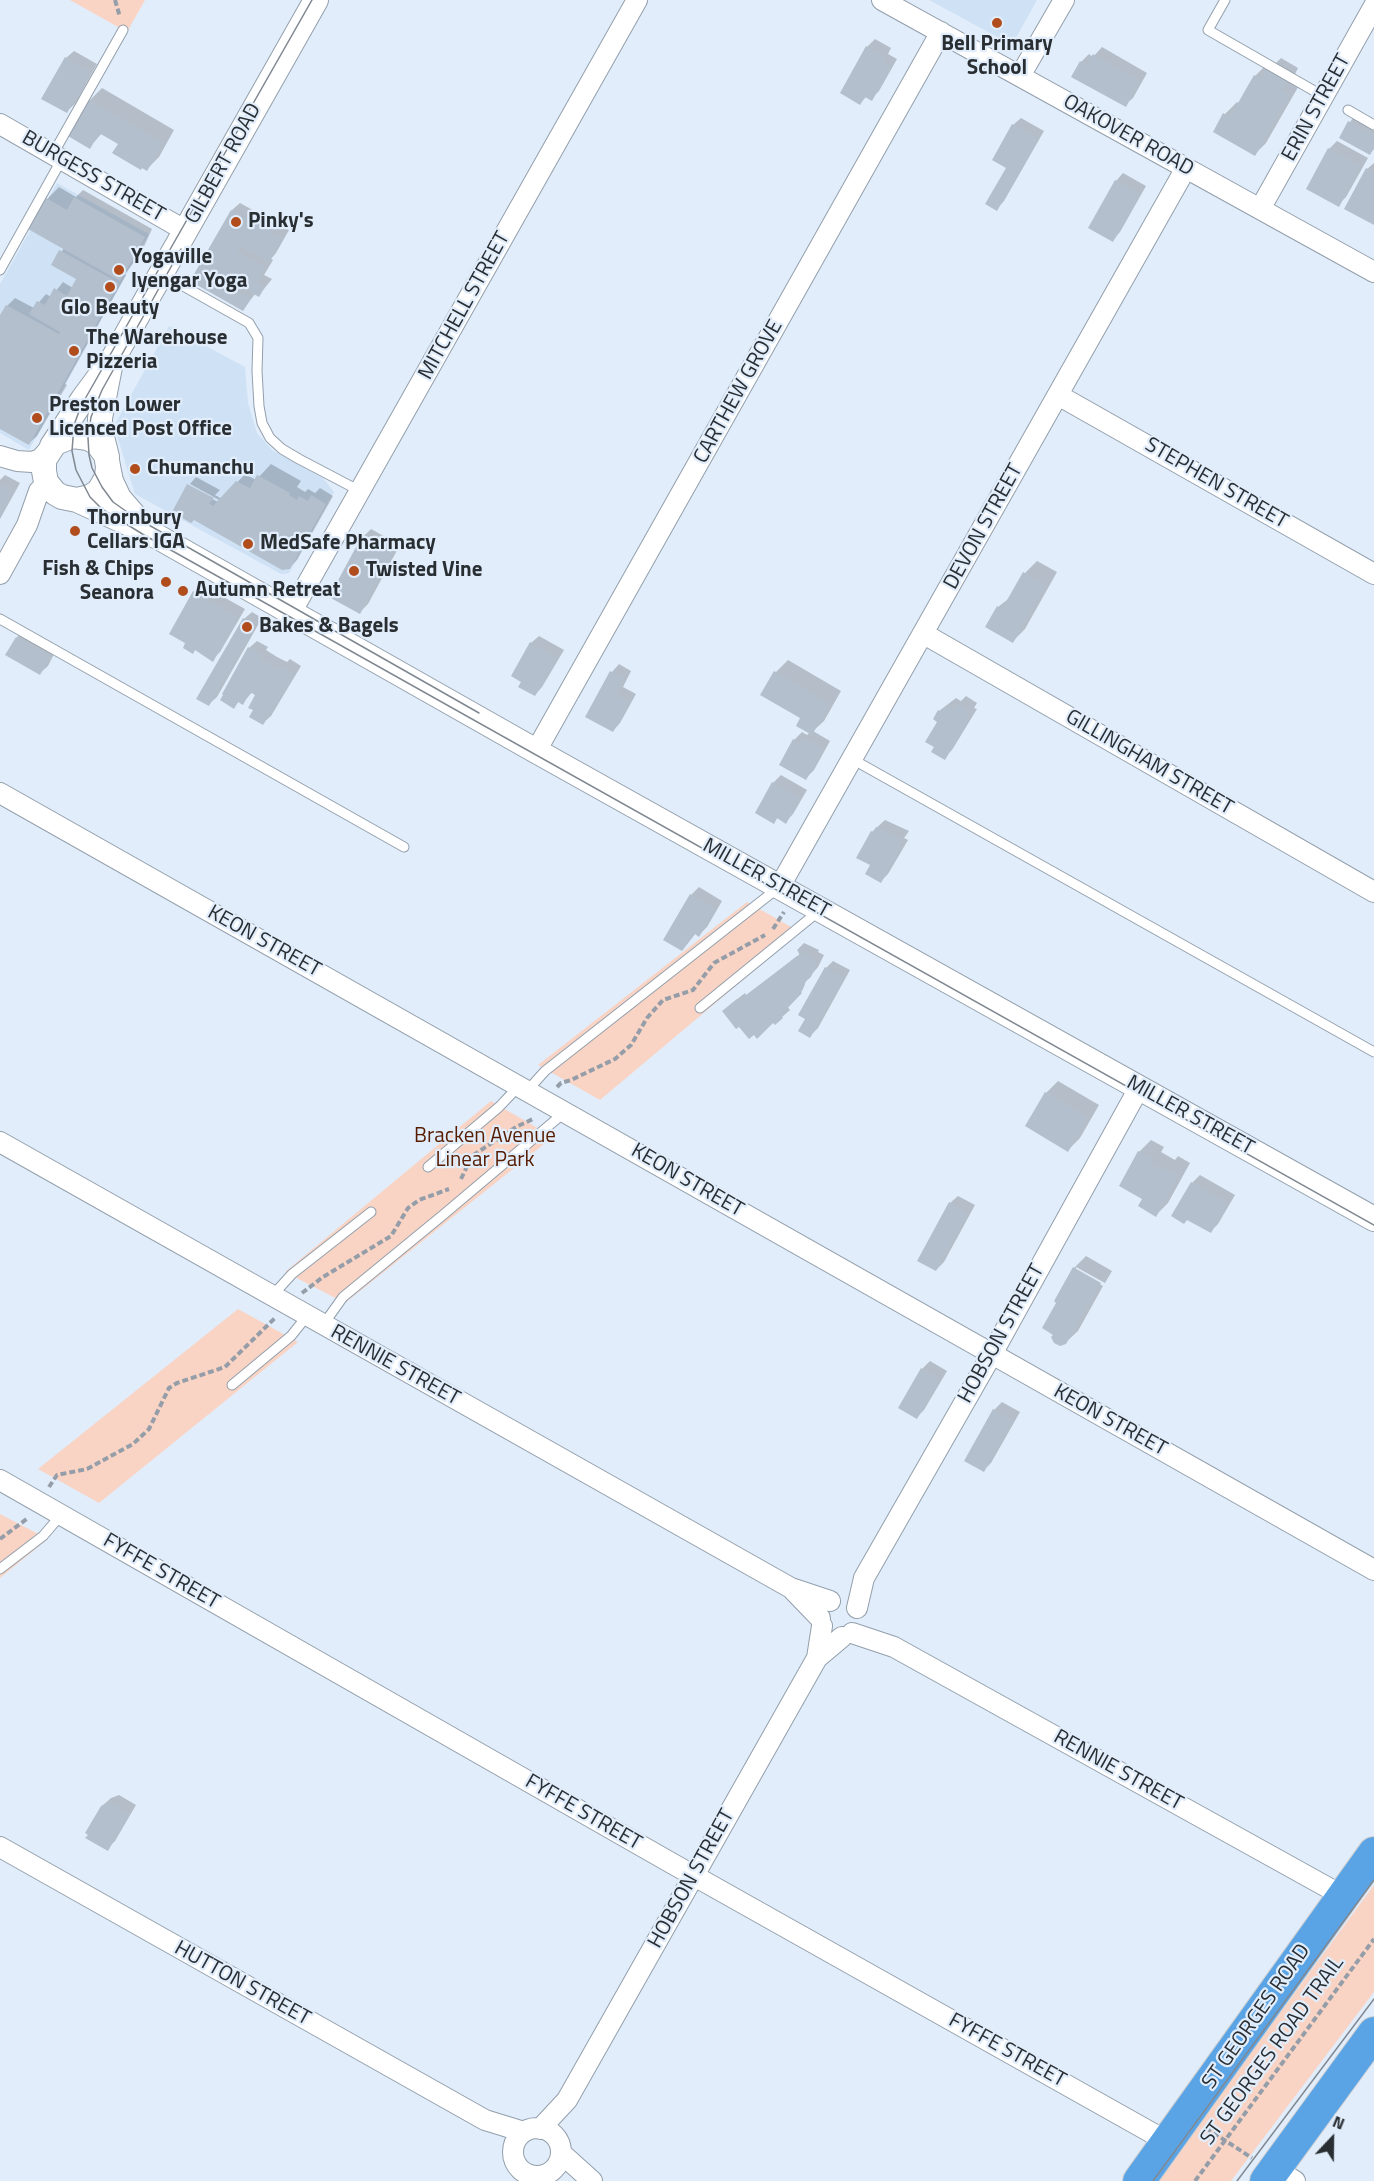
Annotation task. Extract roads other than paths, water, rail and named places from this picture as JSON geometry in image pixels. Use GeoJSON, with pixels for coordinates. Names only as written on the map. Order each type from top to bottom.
{"type":"FeatureCollection","features":[{"type":"Feature","properties":{"kind":"highway","name":"ST GEORGES ROAD"},"geometry":{"type":"LineString","coordinates":[[1139,2181],[1374,1852]]}},
{"type":"Feature","properties":{"kind":"highway"},"geometry":{"type":"LineString","coordinates":[[1278,2177],[1374,2033]]}},
{"type":"Feature","properties":{"kind":"street","name":"GILBERT ROAD"},"geometry":{"type":"LineString","coordinates":[[50,448],[112,359],[316,0]]}},
{"type":"Feature","properties":{"kind":"street","name":"MITCHELL STREET"},"geometry":{"type":"LineString","coordinates":[[292,611],[637,0]]}},
{"type":"Feature","properties":{"kind":"street","name":"OAKOVER ROAD"},"geometry":{"type":"LineString","coordinates":[[882,0],[1374,272]]}},
{"type":"Feature","properties":{"kind":"street"},"geometry":{"type":"LineString","coordinates":[[1020,76],[1064,0]]}},
{"type":"Feature","properties":{"kind":"street","name":"ERIN STREET"},"geometry":{"type":"LineString","coordinates":[[1260,209],[1374,6]]}},
{"type":"Feature","properties":{"kind":"street","name":"CARTHEW GROVE"},"geometry":{"type":"LineString","coordinates":[[536,751],[941,32]]}},
{"type":"Feature","properties":{"kind":"street","name":"BURGESS STREET"},"geometry":{"type":"LineString","coordinates":[[0,124],[186,231]]}},
{"type":"Feature","properties":{"kind":"street","name":"DEVON STREET"},"geometry":{"type":"LineString","coordinates":[[780,886],[1186,168]]}},
{"type":"Feature","properties":{"kind":"street","name":"GILBERT ROAD"},"geometry":{"type":"LineString","coordinates":[[108,463],[100,429],[100,418],[112,359]]}},
{"type":"Feature","properties":{"kind":"street","name":"STEPHEN STREET"},"geometry":{"type":"LineString","coordinates":[[1058,395],[1374,574]]}},
{"type":"Feature","properties":{"kind":"street"},"geometry":{"type":"LineString","coordinates":[[0,456],[32,462],[40,459],[50,448],[68,437],[83,436],[97,443],[108,463],[107,477],[99,491],[90,497],[51,503],[27,525]]}},
{"type":"Feature","properties":{"kind":"street"},"geometry":{"type":"LineString","coordinates":[[50,448],[44,465],[47,482],[55,493],[72,500]]}},
{"type":"Feature","properties":{"kind":"street"},"geometry":{"type":"LineString","coordinates":[[0,456],[30,477],[47,482]]}},
{"type":"Feature","properties":{"kind":"street","name":"MILLER STREET"},"geometry":{"type":"LineString","coordinates":[[108,463],[111,481],[119,498],[133,516],[158,537]]}},
{"type":"Feature","properties":{"kind":"street"},"geometry":{"type":"LineString","coordinates":[[0,574],[27,525],[39,491],[47,482]]}},
{"type":"Feature","properties":{"kind":"street","name":"MILLER STREET"},"geometry":{"type":"LineString","coordinates":[[72,500],[158,537],[1374,1219]]}},
{"type":"Feature","properties":{"kind":"street","name":"GILLINGHAM STREET"},"geometry":{"type":"LineString","coordinates":[[924,634],[1374,892]]}},
{"type":"Feature","properties":{"kind":"street","name":"KEON STREET"},"geometry":{"type":"LineString","coordinates":[[0,793],[1374,1570]]}},
{"type":"Feature","properties":{"kind":"street","name":"HOBSON STREET"},"geometry":{"type":"LineString","coordinates":[[567,2100],[560,2161],[527,2171],[519,2137],[532,2130],[567,2100],[992,1354],[1139,1088]]}},
{"type":"Feature","properties":{"kind":"street","name":"RENNIE STREET"},"geometry":{"type":"LineString","coordinates":[[0,1142],[894,1647],[1343,1896]]}},
{"type":"Feature","properties":{"kind":"street","name":"FYFFE STREET"},"geometry":{"type":"LineString","coordinates":[[0,1480],[694,1876],[1168,2142]]}},
{"type":"Feature","properties":{"kind":"street","name":"HUTTON STREET"},"geometry":{"type":"LineString","coordinates":[[0,1847],[485,2120],[547,2131],[560,2147]]}},
{"type":"Feature","properties":{"kind":"street","name":"HUTTON STREET"},"geometry":{"type":"LineString","coordinates":[[485,2120],[527,2171]]}},
{"type":"Feature","properties":{"kind":"street"},"geometry":{"type":"LineString","coordinates":[[560,2147],[592,2181]]}},
{"type":"Feature","properties":{"kind":"street"},"geometry":{"type":"LineString","coordinates":[[527,2171],[581,2181]]}},
{"type":"Feature","properties":{"kind":"lane"},"geometry":{"type":"LineString","coordinates":[[1225,0],[1208,30],[1323,96]]}},
{"type":"Feature","properties":{"kind":"lane"},"geometry":{"type":"LineString","coordinates":[[0,270],[123,30]]}},
{"type":"Feature","properties":{"kind":"lane"},"geometry":{"type":"LineString","coordinates":[[1348,110],[1374,124]]}},
{"type":"Feature","properties":{"kind":"lane"},"geometry":{"type":"LineString","coordinates":[[162,274],[249,323],[258,338],[259,406],[262,423],[270,438],[282,449],[360,492]]}},
{"type":"Feature","properties":{"kind":"lane"},"geometry":{"type":"LineString","coordinates":[[0,619],[404,847]]}},
{"type":"Feature","properties":{"kind":"lane"},"geometry":{"type":"LineString","coordinates":[[852,759],[1374,1053]]}},
{"type":"Feature","properties":{"kind":"lane"},"geometry":{"type":"LineString","coordinates":[[428,1167],[499,1107],[780,886]]}},
{"type":"Feature","properties":{"kind":"lane"},"geometry":{"type":"LineString","coordinates":[[700,1008],[821,910]]}},
{"type":"Feature","properties":{"kind":"lane"},"geometry":{"type":"LineString","coordinates":[[232,1385],[291,1336],[315,1321],[565,1112]]}},
{"type":"Feature","properties":{"kind":"lane"},"geometry":{"type":"LineString","coordinates":[[280,1301],[292,1274],[371,1212]]}},
{"type":"Feature","properties":{"kind":"lane"},"geometry":{"type":"LineString","coordinates":[[0,1569],[43,1536],[61,1515]]}},
{"type":"Feature","properties":{"kind":"tram line"},"geometry":{"type":"LineString","coordinates":[[312,0],[81,406],[74,425],[72,451],[76,470],[90,497],[102,509],[144,535],[1374,1225]]}},
{"type":"Feature","properties":{"kind":"tram line"},"geometry":{"type":"LineString","coordinates":[[181,249],[102,390],[91,417],[88,438],[89,455],[92,468],[102,487],[113,502],[133,516],[479,713]]}},
{"type":"Feature","properties":{"kind":"tram line"},"geometry":{"type":"LineString","coordinates":[[1153,2181],[1374,1880]]}},
{"type":"Feature","properties":{"kind":"tram line"},"geometry":{"type":"LineString","coordinates":[[1237,2181],[1374,1999]]}},
{"type":"Feature","properties":{"kind":"place","name":"Bell Primary School"},"geometry":{"type":"Point","coordinates":[997,23]}},
{"type":"Feature","properties":{"kind":"place","name":"Pinky's"},"geometry":{"type":"Point","coordinates":[236,222]}},
{"type":"Feature","properties":{"kind":"place","name":"Yogaville Iyengar Yoga"},"geometry":{"type":"Point","coordinates":[119,270]}},
{"type":"Feature","properties":{"kind":"place","name":"Glo Beauty"},"geometry":{"type":"Point","coordinates":[110,287]}},
{"type":"Feature","properties":{"kind":"place","name":"The Warehouse Pizzeria"},"geometry":{"type":"Point","coordinates":[74,351]}},
{"type":"Feature","properties":{"kind":"place","name":"Preston Lower Licenced Post Office"},"geometry":{"type":"Point","coordinates":[37,418]}},
{"type":"Feature","properties":{"kind":"place","name":"Chumanchu"},"geometry":{"type":"Point","coordinates":[135,469]}},
{"type":"Feature","properties":{"kind":"place","name":"Thornbury Cellars IGA"},"geometry":{"type":"Point","coordinates":[75,531]}},
{"type":"Feature","properties":{"kind":"place","name":"MedSafe Pharmacy"},"geometry":{"type":"Point","coordinates":[248,544]}},
{"type":"Feature","properties":{"kind":"place","name":"Twisted Vine"},"geometry":{"type":"Point","coordinates":[354,571]}},
{"type":"Feature","properties":{"kind":"place","name":"Fish & Chips Seanora"},"geometry":{"type":"Point","coordinates":[166,582]}},
{"type":"Feature","properties":{"kind":"place","name":"Autumn Retreat"},"geometry":{"type":"Point","coordinates":[183,591]}},
{"type":"Feature","properties":{"kind":"place","name":"Bakes & Bagels"},"geometry":{"type":"Point","coordinates":[247,627]}},
{"type":"Feature","properties":{"kind":"park label","name":"Bracken Avenue Linear Park"},"geometry":{"type":"Point","coordinates":[485,1149]}}]}
